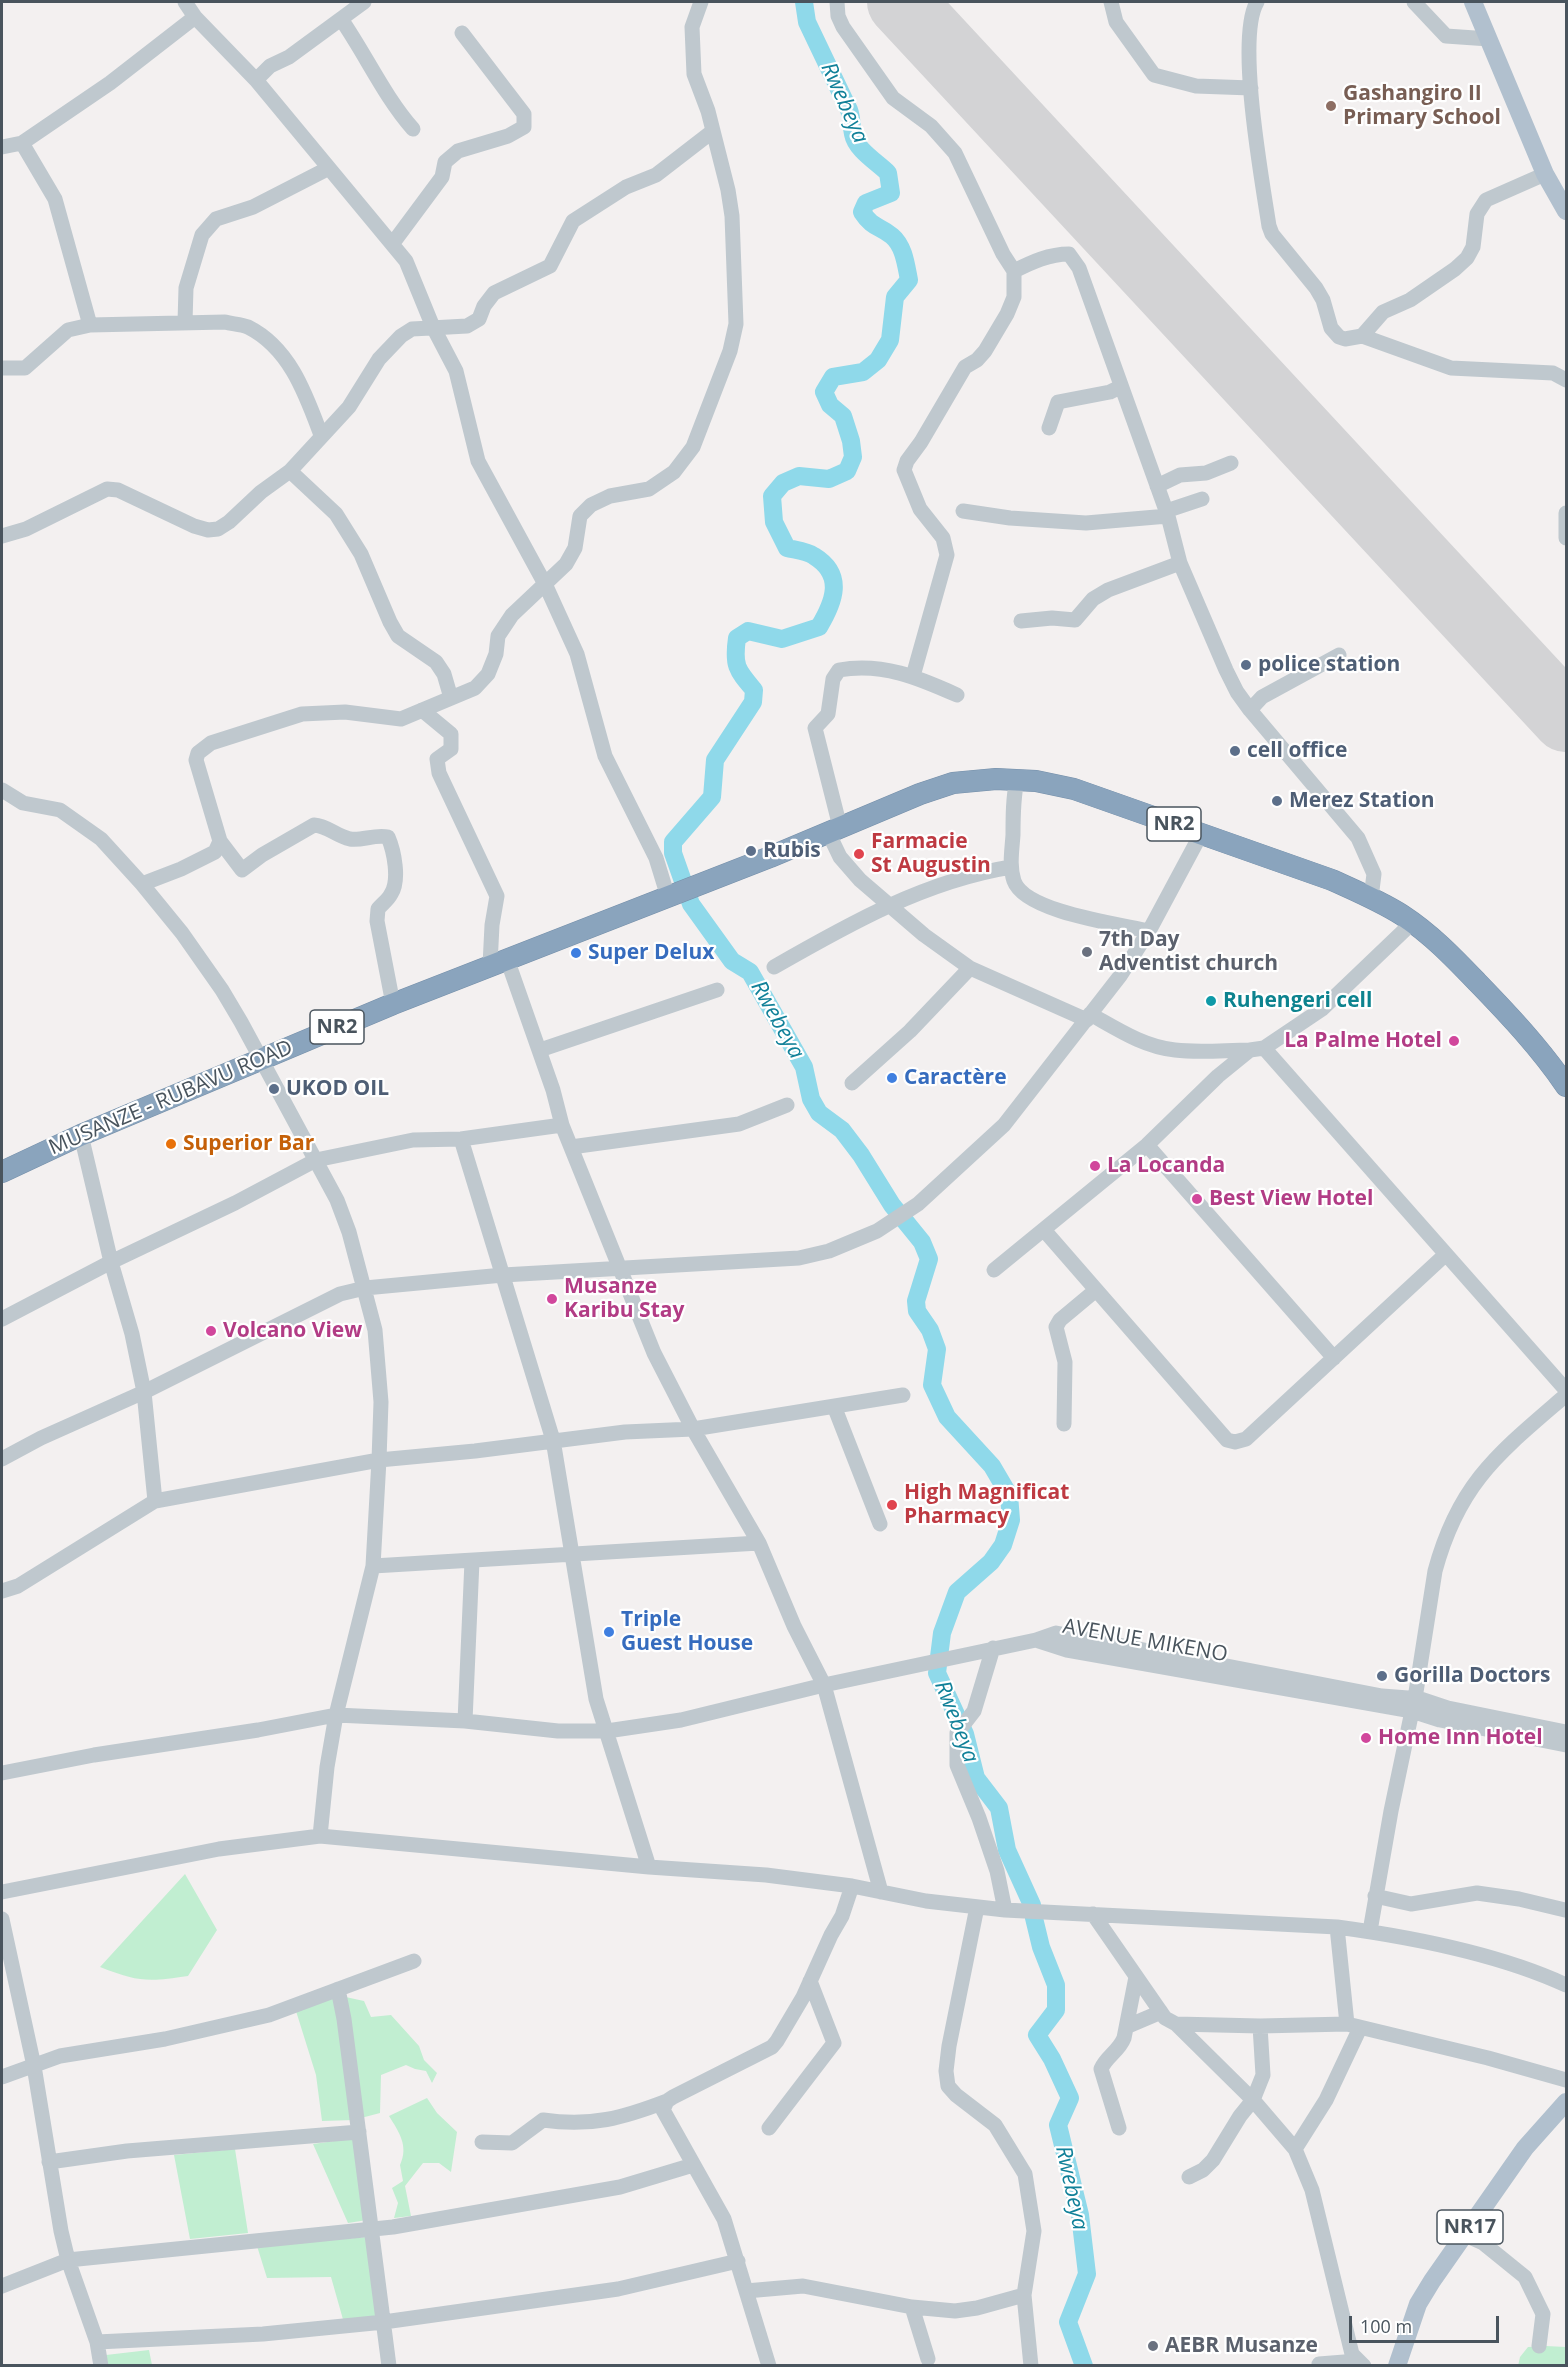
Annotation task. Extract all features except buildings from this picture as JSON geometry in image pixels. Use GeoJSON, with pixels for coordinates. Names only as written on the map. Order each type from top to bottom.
{"type":"FeatureCollection","features":[{"type":"Feature","properties":{"kind":"highway","name":"NR2"},"geometry":{"type":"LineString","coordinates":[[672,895],[920,794],[953,783],[996,779],[1036,780],[1074,789],[1332,880],[1371,898],[1413,922],[1441,944],[1518,1024],[1546,1056],[1566,1086]]}},
{"type":"Feature","properties":{"kind":"highway","name":"MUSANZE - RUBAVU ROAD"},"geometry":{"type":"LineString","coordinates":[[2,1172],[81,1135],[393,1004],[672,895]]}},
{"type":"Feature","properties":{"kind":"main road"},"geometry":{"type":"LineString","coordinates":[[1473,2],[1545,174],[1566,211]]}},
{"type":"Feature","properties":{"kind":"main road","name":"NR17"},"geometry":{"type":"LineString","coordinates":[[1397,2366],[1418,2304],[1525,2148],[1566,2102]]}},
{"type":"Feature","properties":{"kind":"street"},"geometry":{"type":"LineString","coordinates":[[185,2],[195,16],[256,80],[406,261],[433,327],[456,371],[478,461],[546,586],[577,654],[605,756],[672,895]]}},
{"type":"Feature","properties":{"kind":"street"},"geometry":{"type":"LineString","coordinates":[[256,80],[270,66],[289,57],[364,2]]}},
{"type":"Feature","properties":{"kind":"street"},"geometry":{"type":"LineString","coordinates":[[393,1004],[377,921],[378,909],[391,894],[394,886],[395,852],[388,837],[380,835],[350,839],[323,826],[314,825],[262,855],[242,870],[219,841],[196,760],[198,753],[211,743],[302,714],[345,712],[401,719],[475,688],[488,674],[496,654],[498,636],[512,615],[546,586],[566,564],[575,548],[580,516],[591,505],[610,496],[648,489],[674,472],[693,447],[730,351],[736,324],[732,216],[728,190],[708,111],[694,74],[692,27],[701,2]]}},
{"type":"Feature","properties":{"kind":"street"},"geometry":{"type":"LineString","coordinates":[[837,2],[838,16],[843,27],[893,99],[931,126],[955,153],[1003,254],[1014,271],[1014,297],[1007,314],[985,351],[977,360],[965,367],[921,442],[907,461],[904,470],[920,509],[943,538],[947,555],[914,676]]}},
{"type":"Feature","properties":{"kind":"street"},"geometry":{"type":"LineString","coordinates":[[1111,2],[1116,22],[1154,75],[1196,86],[1251,88]]}},
{"type":"Feature","properties":{"kind":"street"},"geometry":{"type":"LineString","coordinates":[[1257,2],[1250,19],[1248,54],[1267,216],[1272,234],[1323,300],[1331,328],[1339,337],[1345,339],[1362,336],[1451,368],[1554,373],[1566,380]]}},
{"type":"Feature","properties":{"kind":"street"},"geometry":{"type":"LineString","coordinates":[[1414,2],[1446,36],[1490,39]]}},
{"type":"Feature","properties":{"kind":"street"},"geometry":{"type":"LineString","coordinates":[[2,147],[22,143],[110,83],[195,16]]}},
{"type":"Feature","properties":{"kind":"street"},"geometry":{"type":"LineString","coordinates":[[341,19],[359,45],[395,108],[413,129]]}},
{"type":"Feature","properties":{"kind":"street"},"geometry":{"type":"LineString","coordinates":[[393,243],[442,177],[445,162],[458,151],[508,136],[524,127],[524,114],[462,33]]}},
{"type":"Feature","properties":{"kind":"street"},"geometry":{"type":"LineString","coordinates":[[2,536],[26,529],[107,489],[118,489],[194,526],[208,530],[218,529],[229,522],[261,492],[290,471],[321,435],[350,407],[379,359],[401,336],[411,329],[467,327],[479,319],[484,306],[494,293],[550,266],[573,221],[626,187],[656,175],[713,130]]}},
{"type":"Feature","properties":{"kind":"street"},"geometry":{"type":"LineString","coordinates":[[22,143],[55,199],[90,325]]}},
{"type":"Feature","properties":{"kind":"street"},"geometry":{"type":"LineString","coordinates":[[184,322],[186,288],[202,235],[216,219],[253,207],[315,173],[329,168]]}},
{"type":"Feature","properties":{"kind":"street"},"geometry":{"type":"LineString","coordinates":[[1362,336],[1383,312],[1410,300],[1467,258],[1473,247],[1477,214],[1486,200],[1545,174]]}},
{"type":"Feature","properties":{"kind":"street"},"geometry":{"type":"LineString","coordinates":[[1014,271],[1040,259],[1058,254],[1069,254],[1079,268],[1167,513],[1180,563],[1226,670],[1237,692],[1250,710],[1358,838],[1374,874],[1371,898]]}},
{"type":"Feature","properties":{"kind":"street"},"geometry":{"type":"LineString","coordinates":[[2,368],[25,368],[68,330],[90,325],[225,322],[247,327],[276,348],[301,382],[321,435]]}},
{"type":"Feature","properties":{"kind":"street"},"geometry":{"type":"LineString","coordinates":[[1049,428],[1058,402],[1110,392],[1120,387]]}},
{"type":"Feature","properties":{"kind":"street"},"geometry":{"type":"LineString","coordinates":[[1157,486],[1180,475],[1206,473],[1231,463]]}},
{"type":"Feature","properties":{"kind":"street"},"geometry":{"type":"LineString","coordinates":[[290,471],[336,514],[361,554],[398,636],[436,662],[444,674],[451,698]]}},
{"type":"Feature","properties":{"kind":"street"},"geometry":{"type":"LineString","coordinates":[[963,511],[1010,518],[1086,523],[1167,513],[1202,499]]}},
{"type":"Feature","properties":{"kind":"street"},"geometry":{"type":"LineString","coordinates":[[1566,513],[1566,538]]}},
{"type":"Feature","properties":{"kind":"street"},"geometry":{"type":"LineString","coordinates":[[1021,621],[1052,618],[1075,620],[1093,599],[1108,590],[1180,563]]}},
{"type":"Feature","properties":{"kind":"street"},"geometry":{"type":"LineString","coordinates":[[1250,710],[1262,697],[1339,655]]}},
{"type":"Feature","properties":{"kind":"street"},"geometry":{"type":"LineString","coordinates":[[957,695],[914,676],[887,669],[854,667],[839,670],[833,679],[828,714],[815,728],[840,857],[860,880],[924,934],[970,968],[1129,1036],[1156,1046],[1176,1050],[1257,1049],[1446,1254],[1566,1390]]}},
{"type":"Feature","properties":{"kind":"street"},"geometry":{"type":"LineString","coordinates":[[422,710],[452,734],[451,749],[437,759],[439,773],[497,896],[492,925],[499,962],[540,1050],[562,1125],[654,1353],[693,1429],[759,1543],[794,1626],[824,1685],[881,1892]]}},
{"type":"Feature","properties":{"kind":"street"},"geometry":{"type":"LineString","coordinates":[[1017,780],[1014,793],[1011,867],[1014,883],[1025,896],[1062,912],[1149,931]]}},
{"type":"Feature","properties":{"kind":"street"},"geometry":{"type":"LineString","coordinates":[[2,790],[24,803],[60,810],[101,839],[182,933],[222,990],[316,1160],[341,1210],[365,1288],[375,1330],[381,1402],[373,1566],[336,1716],[327,1767],[320,1836]]}},
{"type":"Feature","properties":{"kind":"street"},"geometry":{"type":"LineString","coordinates":[[2,1459],[41,1438],[144,1392],[331,1298],[365,1288],[503,1275],[799,1258],[829,1251],[877,1231],[918,1204],[1004,1125],[1120,976],[1149,931],[1201,834]]}},
{"type":"Feature","properties":{"kind":"street"},"geometry":{"type":"LineString","coordinates":[[142,884],[181,869],[215,852],[219,841]]}},
{"type":"Feature","properties":{"kind":"street"},"geometry":{"type":"LineString","coordinates":[[774,967],[836,931],[891,904],[949,880],[1011,867]]}},
{"type":"Feature","properties":{"kind":"street"},"geometry":{"type":"LineString","coordinates":[[994,1270],[1147,1145],[1218,1076],[1322,1009],[1413,922]]}},
{"type":"Feature","properties":{"kind":"street"},"geometry":{"type":"LineString","coordinates":[[852,1083],[910,1031],[970,968]]}},
{"type":"Feature","properties":{"kind":"street"},"geometry":{"type":"LineString","coordinates":[[540,1050],[717,990]]}},
{"type":"Feature","properties":{"kind":"street"},"geometry":{"type":"LineString","coordinates":[[571,1147],[740,1124],[787,1105]]}},
{"type":"Feature","properties":{"kind":"street"},"geometry":{"type":"LineString","coordinates":[[2,1319],[316,1160],[413,1140],[461,1139],[562,1125]]}},
{"type":"Feature","properties":{"kind":"street"},"geometry":{"type":"LineString","coordinates":[[81,1135],[111,1262],[132,1334],[144,1392],[155,1501]]}},
{"type":"Feature","properties":{"kind":"street"},"geometry":{"type":"LineString","coordinates":[[461,1139],[553,1440],[596,1699],[649,1867]]}},
{"type":"Feature","properties":{"kind":"street"},"geometry":{"type":"LineString","coordinates":[[1147,1145],[1334,1358]]}},
{"type":"Feature","properties":{"kind":"street"},"geometry":{"type":"LineString","coordinates":[[1044,1230],[1227,1440],[1235,1442],[1246,1439],[1446,1254]]}},
{"type":"Feature","properties":{"kind":"street"},"geometry":{"type":"LineString","coordinates":[[1064,1425],[1065,1362],[1056,1327],[1060,1320],[1096,1290]]}},
{"type":"Feature","properties":{"kind":"street"},"geometry":{"type":"LineString","coordinates":[[2,1592],[18,1586],[155,1501],[379,1460],[475,1451],[625,1432],[693,1429],[903,1395]]}},
{"type":"Feature","properties":{"kind":"street"},"geometry":{"type":"LineString","coordinates":[[1370,1931],[1413,1705],[1435,1570],[1441,1548],[1458,1507],[1487,1466],[1566,1395]]}},
{"type":"Feature","properties":{"kind":"street"},"geometry":{"type":"LineString","coordinates":[[834,1406],[880,1524]]}},
{"type":"Feature","properties":{"kind":"street"},"geometry":{"type":"LineString","coordinates":[[373,1566],[759,1543]]}},
{"type":"Feature","properties":{"kind":"street"},"geometry":{"type":"LineString","coordinates":[[465,1721],[472,1561]]}},
{"type":"Feature","properties":{"kind":"street","name":"AVENUE MIKENO"},"geometry":{"type":"LineString","coordinates":[[2,1773],[94,1755],[336,1716],[465,1721],[558,1731],[607,1731],[681,1720],[824,1685],[1036,1640],[1056,1633],[1382,1696],[1413,1705],[1448,1708],[1566,1732]]}},
{"type":"Feature","properties":{"kind":"street"},"geometry":{"type":"LineString","coordinates":[[993,1648],[974,1711],[957,1733],[957,1765],[979,1818],[997,1871],[1005,1910]]}},
{"type":"Feature","properties":{"kind":"street","name":"AVENUE MIKENO"},"geometry":{"type":"LineString","coordinates":[[1413,1705],[1440,1720],[1566,1745]]}},
{"type":"Feature","properties":{"kind":"street"},"geometry":{"type":"LineString","coordinates":[[2,1892],[219,1849],[320,1836],[649,1867],[766,1875],[852,1887],[926,1901],[1005,1910],[1337,1927],[1370,1931],[1517,1964],[1566,1985]]}},
{"type":"Feature","properties":{"kind":"street"},"geometry":{"type":"LineString","coordinates":[[482,2142],[512,2143],[543,2120],[568,2124],[624,2117],[667,2101],[772,2047],[810,1981],[842,1916],[852,1887]]}},
{"type":"Feature","properties":{"kind":"street"},"geometry":{"type":"LineString","coordinates":[[1375,1896],[1412,1904],[1477,1893],[1519,1899],[1565,1910]]}},
{"type":"Feature","properties":{"kind":"street"},"geometry":{"type":"LineString","coordinates":[[977,1907],[949,2046],[946,2072],[948,2086],[956,2095],[995,2125],[1025,2174],[1034,2231],[1024,2295],[1031,2366]]}},
{"type":"Feature","properties":{"kind":"street"},"geometry":{"type":"LineString","coordinates":[[1093,1914],[1166,2018],[1176,2024],[1253,2100],[1295,2149],[1312,2190],[1352,2354],[1360,2363]]}},
{"type":"Feature","properties":{"kind":"street"},"geometry":{"type":"LineString","coordinates":[[2,1919],[34,2066],[68,2260],[97,2342],[97,2364]]}},
{"type":"Feature","properties":{"kind":"street"},"geometry":{"type":"LineString","coordinates":[[1295,2149],[1326,2100],[1354,2026],[1337,1927]]}},
{"type":"Feature","properties":{"kind":"street"},"geometry":{"type":"LineString","coordinates":[[2,2077],[60,2056],[165,2038],[269,2015],[414,1961]]}},
{"type":"Feature","properties":{"kind":"street"},"geometry":{"type":"LineString","coordinates":[[1119,2128],[1101,2069],[1105,2061],[1120,2047],[1128,2026],[1136,1977]]}},
{"type":"Feature","properties":{"kind":"street"},"geometry":{"type":"LineString","coordinates":[[769,2128],[834,2043],[810,1981]]}},
{"type":"Feature","properties":{"kind":"street"},"geometry":{"type":"LineString","coordinates":[[338,1989],[344,2019],[389,2366]]}},
{"type":"Feature","properties":{"kind":"street"},"geometry":{"type":"LineString","coordinates":[[1128,2026],[1161,2012]]}},
{"type":"Feature","properties":{"kind":"street"},"geometry":{"type":"LineString","coordinates":[[1176,2024],[1354,2026],[1488,2058],[1566,2080]]}},
{"type":"Feature","properties":{"kind":"street"},"geometry":{"type":"LineString","coordinates":[[1189,2177],[1203,2170],[1213,2160],[1240,2116],[1253,2100],[1263,2075],[1260,2026]]}},
{"type":"Feature","properties":{"kind":"street"},"geometry":{"type":"LineString","coordinates":[[667,2101],[663,2110],[665,2116],[724,2218],[769,2366]]}},
{"type":"Feature","properties":{"kind":"street"},"geometry":{"type":"LineString","coordinates":[[49,2162],[127,2151],[359,2132]]}},
{"type":"Feature","properties":{"kind":"street"},"geometry":{"type":"LineString","coordinates":[[2,2286],[68,2260],[371,2230],[620,2187],[693,2165]]}},
{"type":"Feature","properties":{"kind":"street"},"geometry":{"type":"LineString","coordinates":[[1465,2235],[1483,2243],[1525,2277],[1544,2314],[1539,2346]]}},
{"type":"Feature","properties":{"kind":"street"},"geometry":{"type":"LineString","coordinates":[[97,2342],[253,2335],[384,2322],[618,2289],[738,2261]]}},
{"type":"Feature","properties":{"kind":"street"},"geometry":{"type":"LineString","coordinates":[[746,2291],[803,2286],[912,2307],[955,2311],[987,2306],[1024,2295]]}},
{"type":"Feature","properties":{"kind":"street"},"geometry":{"type":"LineString","coordinates":[[912,2307],[928,2359]]}},
{"type":"Feature","properties":{"kind":"street"},"geometry":{"type":"LineString","coordinates":[[1319,2364],[1360,2363]]}},
{"type":"Feature","properties":{"kind":"green space"},"geometry":{"type":"Polygon","coordinates":[[[185,1874],[217,1930],[188,1976],[143,1979],[124,1976],[100,1967],[185,1874]]]}},
{"type":"Feature","properties":{"kind":"green space"},"geometry":{"type":"Polygon","coordinates":[[[341,1996],[364,2001],[371,2017],[391,2015],[419,2046],[424,2060],[437,2073],[432,2083],[426,2071],[406,2065],[381,2075],[380,2113],[361,2118],[341,1996]]]}},
{"type":"Feature","properties":{"kind":"green space"},"geometry":{"type":"Polygon","coordinates":[[[336,1997],[354,2120],[322,2121],[316,2075],[296,2011],[336,1997]]]}},
{"type":"Feature","properties":{"kind":"green space"},"geometry":{"type":"Polygon","coordinates":[[[427,2098],[437,2113],[457,2132],[451,2172],[439,2163],[423,2163],[405,2186],[411,2216],[394,2218],[398,2203],[392,2188],[403,2181],[400,2165],[403,2158],[403,2145],[389,2116],[427,2098]]]}},
{"type":"Feature","properties":{"kind":"green space"},"geometry":{"type":"Polygon","coordinates":[[[355,2138],[367,2220],[348,2223],[313,2144],[355,2138]]]}},
{"type":"Feature","properties":{"kind":"green space"},"geometry":{"type":"Polygon","coordinates":[[[235,2149],[248,2233],[190,2239],[174,2155],[235,2149]]]}},
{"type":"Feature","properties":{"kind":"green space"},"geometry":{"type":"Polygon","coordinates":[[[367,2237],[377,2318],[344,2323],[331,2277],[267,2278],[257,2246],[367,2237]]]}},
{"type":"Feature","properties":{"kind":"green space"},"geometry":{"type":"Polygon","coordinates":[[[1528,2347],[1566,2347],[1566,2365],[1518,2366],[1520,2357],[1528,2347]]]}},
{"type":"Feature","properties":{"kind":"green space"},"geometry":{"type":"Polygon","coordinates":[[[149,2350],[152,2365],[108,2365],[106,2355],[149,2350]]]}},
{"type":"Feature","properties":{"kind":"waterway","name":"Rwebeya"},"geometry":{"type":"LineString","coordinates":[[804,2],[807,22],[849,110],[855,140],[862,150],[888,173],[891,193],[866,203],[862,212],[876,226],[896,240],[904,256],[909,280],[895,297],[890,340],[878,360],[863,372],[833,377],[824,392],[830,405],[843,416],[851,441],[853,457],[847,471],[829,479],[799,476],[783,483],[772,496],[774,522],[787,548],[811,554],[824,563],[830,572],[834,589],[829,608],[819,627],[782,639],[748,631],[737,638],[736,661],[740,672],[754,690],[753,702],[715,760],[712,797],[673,842],[673,853],[691,904],[732,961],[750,972],[804,1067],[811,1099],[819,1113],[842,1130],[861,1155],[892,1205],[922,1242],[929,1259],[916,1301],[917,1311],[930,1330],[937,1349],[932,1385],[947,1417],[992,1466],[1009,1495],[1011,1520],[1003,1545],[991,1562],[957,1592],[942,1633],[937,1673],[965,1734],[976,1778],[999,1808],[1007,1850],[1032,1905]]}},
{"type":"Feature","properties":{"kind":"waterway","name":"Rwebeya"},"geometry":{"type":"LineString","coordinates":[[1034,1918],[1041,1947],[1056,1985],[1056,2010],[1037,2035],[1052,2059],[1070,2098],[1058,2125],[1080,2215],[1087,2274],[1068,2322],[1084,2366]]}},
{"type":"Feature","properties":{"kind":"runway"},"geometry":{"type":"LineString","coordinates":[[901,2],[1566,718]]}},
{"type":"Feature","properties":{"kind":"place","name":"Gashangiro II Primary School"},"geometry":{"type":"Point","coordinates":[1331,106]}},
{"type":"Feature","properties":{"kind":"place","name":"police station"},"geometry":{"type":"Point","coordinates":[1246,665]}},
{"type":"Feature","properties":{"kind":"place","name":"cell office"},"geometry":{"type":"Point","coordinates":[1235,751]}},
{"type":"Feature","properties":{"kind":"place","name":"Merez Station"},"geometry":{"type":"Point","coordinates":[1277,801]}},
{"type":"Feature","properties":{"kind":"place","name":"Rubis"},"geometry":{"type":"Point","coordinates":[751,851]}},
{"type":"Feature","properties":{"kind":"place","name":"Farmacie St Augustin"},"geometry":{"type":"Point","coordinates":[859,854]}},
{"type":"Feature","properties":{"kind":"place","name":"7th Day Adventist church"},"geometry":{"type":"Point","coordinates":[1087,952]}},
{"type":"Feature","properties":{"kind":"place","name":"Super Delux"},"geometry":{"type":"Point","coordinates":[576,953]}},
{"type":"Feature","properties":{"kind":"place","name":"Ruhengeri cell"},"geometry":{"type":"Point","coordinates":[1211,1001]}},
{"type":"Feature","properties":{"kind":"place","name":"La Palme Hotel"},"geometry":{"type":"Point","coordinates":[1454,1041]}},
{"type":"Feature","properties":{"kind":"place","name":"Caractère"},"geometry":{"type":"Point","coordinates":[892,1078]}},
{"type":"Feature","properties":{"kind":"place","name":"UKOD OIL"},"geometry":{"type":"Point","coordinates":[274,1089]}},
{"type":"Feature","properties":{"kind":"place","name":"Superior Bar"},"geometry":{"type":"Point","coordinates":[171,1144]}},
{"type":"Feature","properties":{"kind":"place","name":"La Locanda"},"geometry":{"type":"Point","coordinates":[1095,1166]}},
{"type":"Feature","properties":{"kind":"place","name":"Best View Hotel"},"geometry":{"type":"Point","coordinates":[1197,1199]}},
{"type":"Feature","properties":{"kind":"place","name":"Musanze Karibu Stay"},"geometry":{"type":"Point","coordinates":[552,1299]}},
{"type":"Feature","properties":{"kind":"place","name":"Volcano View"},"geometry":{"type":"Point","coordinates":[211,1331]}},
{"type":"Feature","properties":{"kind":"place","name":"High Magnificat Pharmacy"},"geometry":{"type":"Point","coordinates":[892,1505]}},
{"type":"Feature","properties":{"kind":"place","name":"Triple Guest House"},"geometry":{"type":"Point","coordinates":[609,1632]}},
{"type":"Feature","properties":{"kind":"place","name":"Gorilla Doctors"},"geometry":{"type":"Point","coordinates":[1382,1676]}},
{"type":"Feature","properties":{"kind":"place","name":"Home Inn Hotel"},"geometry":{"type":"Point","coordinates":[1366,1738]}},
{"type":"Feature","properties":{"kind":"place","name":"AEBR Musanze"},"geometry":{"type":"Point","coordinates":[1153,2346]}}]}
